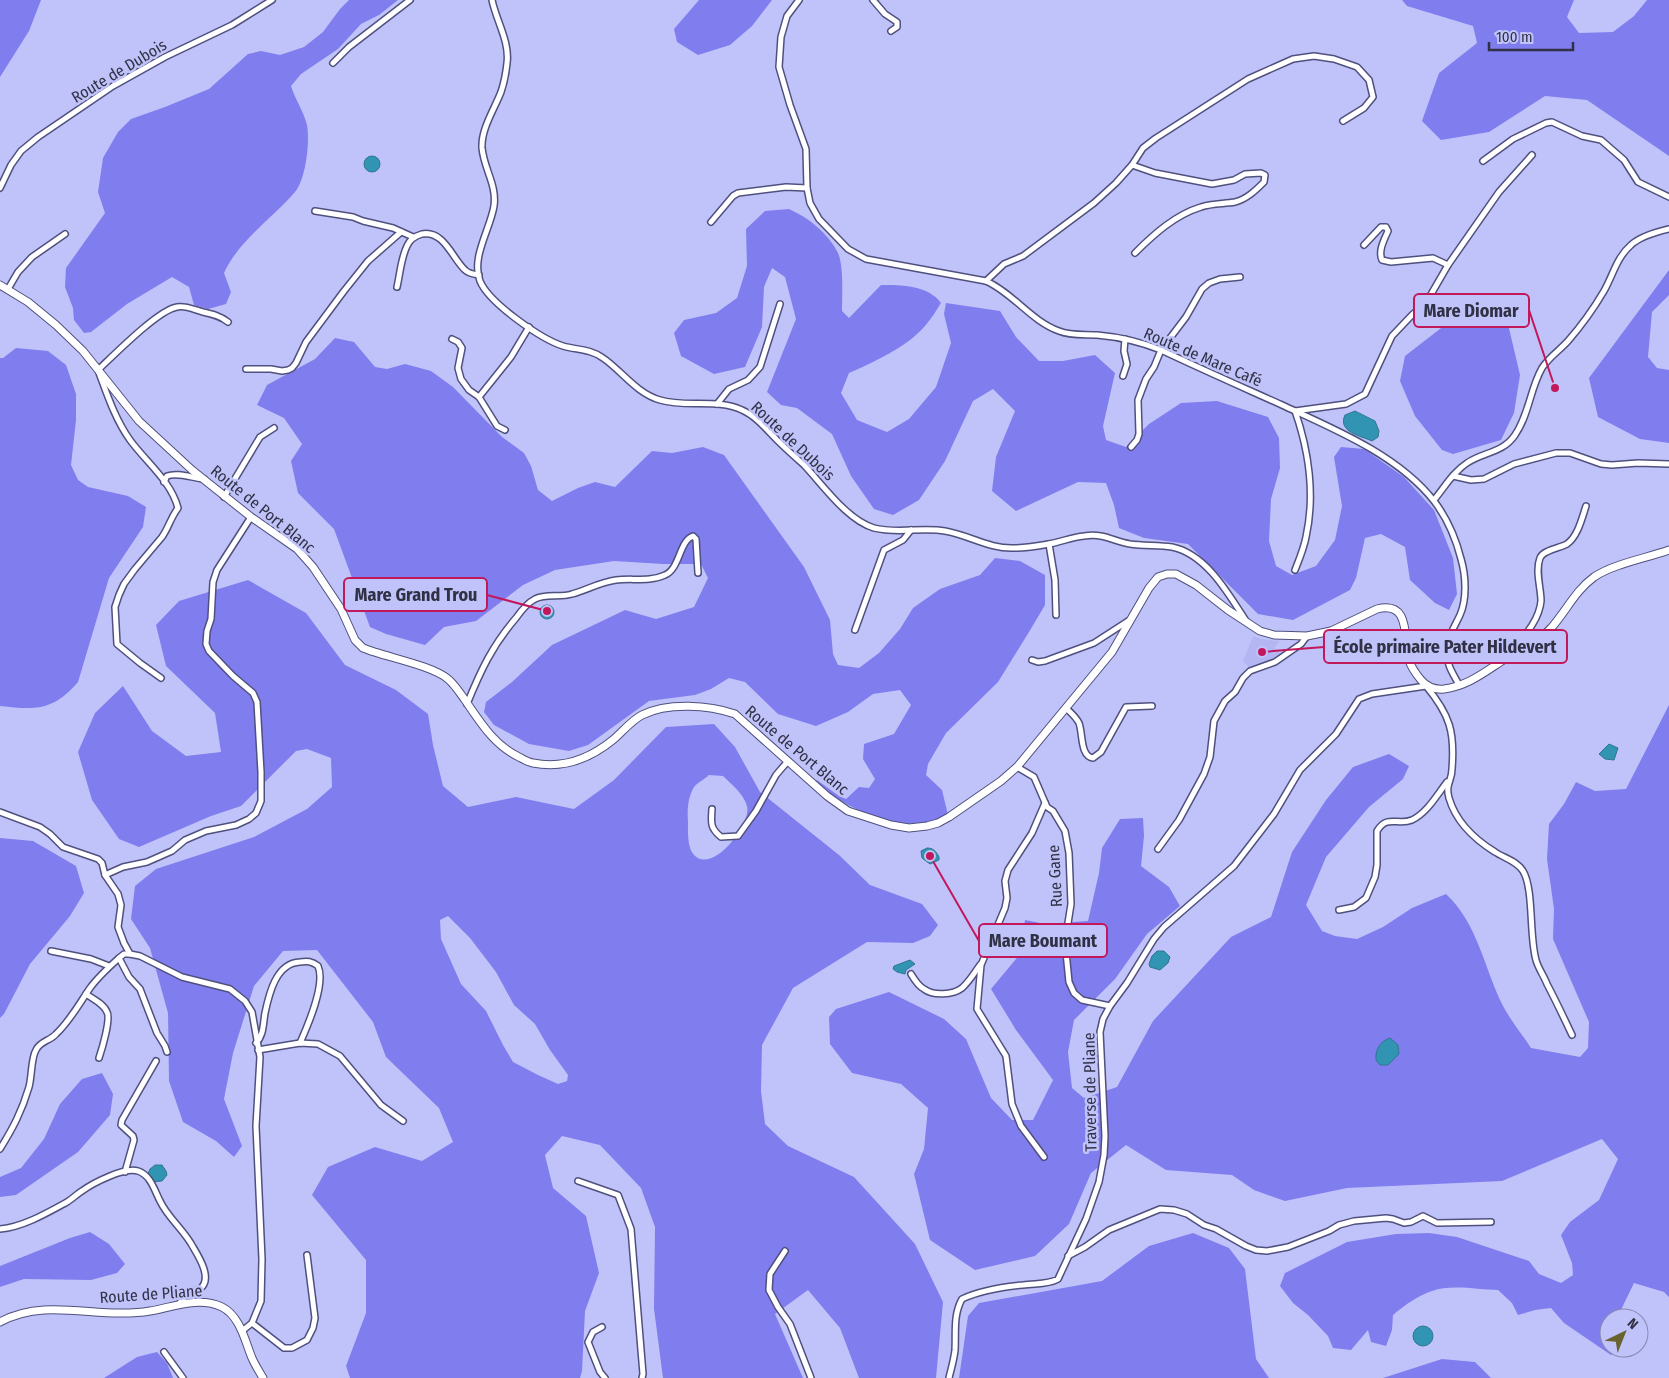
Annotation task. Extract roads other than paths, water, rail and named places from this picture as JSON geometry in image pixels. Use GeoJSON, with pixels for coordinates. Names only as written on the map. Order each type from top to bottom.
{"type":"FeatureCollection","features":[{"type":"Feature","properties":{"kind":"street","name":"Route de Dubois"},"geometry":{"type":"LineString","coordinates":[[0,188],[11,165],[21,151],[38,137],[113,86],[165,57],[232,25],[272,0]]}},
{"type":"Feature","properties":{"kind":"street"},"geometry":{"type":"LineString","coordinates":[[333,63],[349,47],[410,0]]}},
{"type":"Feature","properties":{"kind":"street"},"geometry":{"type":"LineString","coordinates":[[396,287],[406,247],[414,237],[428,233],[438,237],[446,244],[466,271],[479,275],[478,263],[480,252],[494,206],[494,191],[482,150],[482,142],[488,122],[502,90],[508,60],[506,45],[492,0]]}},
{"type":"Feature","properties":{"kind":"street","name":"Route de Mare Café"},"geometry":{"type":"LineString","coordinates":[[799,0],[787,16],[781,37],[779,67],[806,149],[807,188],[810,204],[819,219],[848,249],[866,259],[986,280],[998,286],[1041,322],[1059,332],[1076,335],[1096,335],[1144,343],[1295,411],[1367,446],[1418,484],[1434,500],[1453,534],[1462,559],[1464,600],[1461,613],[1447,643],[1447,655],[1450,668],[1459,685]]}},
{"type":"Feature","properties":{"kind":"street"},"geometry":{"type":"LineString","coordinates":[[873,0],[885,14],[896,22],[897,27],[891,31]]}},
{"type":"Feature","properties":{"kind":"street"},"geometry":{"type":"LineString","coordinates":[[986,280],[1004,264],[1023,256],[1094,203],[1116,183],[1132,165],[1143,148],[1156,138],[1248,79],[1293,59],[1314,56],[1334,59],[1357,67],[1369,80],[1373,97],[1364,108],[1343,121]]}},
{"type":"Feature","properties":{"kind":"street"},"geometry":{"type":"LineString","coordinates":[[1483,161],[1512,139],[1552,122],[1582,136],[1601,140],[1624,160],[1638,182],[1669,197]]}},
{"type":"Feature","properties":{"kind":"street"},"geometry":{"type":"LineString","coordinates":[[1295,570],[1306,538],[1310,487],[1305,453],[1295,411],[1346,404],[1365,394],[1392,336],[1426,303],[1448,265],[1499,192],[1532,155]]}},
{"type":"Feature","properties":{"kind":"street"},"geometry":{"type":"LineString","coordinates":[[1132,165],[1155,174],[1212,184],[1234,180],[1245,174],[1261,174],[1265,176],[1264,182],[1253,192],[1237,201],[1202,206],[1185,214],[1156,232],[1135,253]]}},
{"type":"Feature","properties":{"kind":"street"},"geometry":{"type":"LineString","coordinates":[[711,222],[733,196],[738,193],[786,187],[807,188]]}},
{"type":"Feature","properties":{"kind":"street"},"geometry":{"type":"LineString","coordinates":[[316,211],[344,214],[414,237]]}},
{"type":"Feature","properties":{"kind":"street"},"geometry":{"type":"LineString","coordinates":[[1364,245],[1380,227],[1384,226],[1388,231],[1380,256],[1386,261],[1433,258],[1448,265]]}},
{"type":"Feature","properties":{"kind":"street"},"geometry":{"type":"LineString","coordinates":[[1434,500],[1465,464],[1476,458],[1501,450],[1515,436],[1527,413],[1542,369],[1591,312],[1605,290],[1623,253],[1642,237],[1669,229]]}},
{"type":"Feature","properties":{"kind":"street"},"geometry":{"type":"LineString","coordinates":[[246,369],[282,371],[292,368],[296,364],[306,342],[368,261],[401,232]]}},
{"type":"Feature","properties":{"kind":"street"},"geometry":{"type":"LineString","coordinates":[[8,289],[18,272],[32,257],[65,234]]}},
{"type":"Feature","properties":{"kind":"street","name":"Route de Dubois"},"geometry":{"type":"LineString","coordinates":[[479,275],[483,287],[496,302],[528,327],[566,347],[582,349],[601,356],[639,389],[658,400],[678,403],[717,404],[739,408],[751,414],[853,516],[872,527],[894,531],[942,530],[998,547],[1013,548],[1049,544],[1084,536],[1102,535],[1128,544],[1170,547],[1185,551],[1196,557],[1213,575],[1247,623]]}},
{"type":"Feature","properties":{"kind":"street"},"geometry":{"type":"LineString","coordinates":[[1131,448],[1139,434],[1138,400],[1146,379],[1162,350],[1186,318],[1202,289],[1209,283],[1220,279],[1240,277]]}},
{"type":"Feature","properties":{"kind":"street","name":"Route de Port Blanc"},"geometry":{"type":"LineString","coordinates":[[0,285],[28,302],[83,351],[139,421],[224,497],[297,550],[313,567],[341,609],[355,640],[363,648],[429,669],[447,678],[487,732],[507,751],[532,763],[564,764],[586,757],[612,740],[640,715],[656,709],[674,706],[718,708],[735,714],[827,796],[848,811],[909,828],[933,825],[949,817],[1001,781],[1017,767],[1112,652],[1158,576],[1167,574],[1176,574],[1196,585],[1247,623],[1260,631],[1274,635],[1307,636],[1331,630],[1377,608],[1385,606],[1393,608],[1400,614],[1404,622],[1409,660],[1413,669],[1426,686]]}},
{"type":"Feature","properties":{"kind":"street"},"geometry":{"type":"LineString","coordinates":[[717,404],[729,390],[748,380],[760,367],[780,304]]}},
{"type":"Feature","properties":{"kind":"street"},"geometry":{"type":"LineString","coordinates":[[161,678],[140,664],[117,644],[115,607],[124,584],[167,530],[171,517],[178,508],[176,501],[164,482],[130,440],[113,410],[98,370],[141,330],[174,307],[211,314],[224,318],[228,322]]}},
{"type":"Feature","properties":{"kind":"street"},"geometry":{"type":"LineString","coordinates":[[479,397],[511,357],[528,327]]}},
{"type":"Feature","properties":{"kind":"street"},"geometry":{"type":"LineString","coordinates":[[452,339],[458,342],[462,348],[458,368],[462,379],[469,390],[479,397],[497,426],[505,430]]}},
{"type":"Feature","properties":{"kind":"street"},"geometry":{"type":"LineString","coordinates":[[1123,376],[1127,364],[1124,351],[1125,339]]}},
{"type":"Feature","properties":{"kind":"street"},"geometry":{"type":"LineString","coordinates":[[224,497],[260,437],[274,428]]}},
{"type":"Feature","properties":{"kind":"street"},"geometry":{"type":"LineString","coordinates":[[1453,476],[1471,480],[1484,479],[1514,464],[1556,452],[1570,453],[1601,464],[1669,464]]}},
{"type":"Feature","properties":{"kind":"street"},"geometry":{"type":"LineString","coordinates":[[164,482],[167,476],[176,474],[204,479]]}},
{"type":"Feature","properties":{"kind":"street"},"geometry":{"type":"LineString","coordinates":[[1505,659],[1534,624],[1541,603],[1540,558],[1544,554],[1568,543],[1577,530],[1586,506]]}},
{"type":"Feature","properties":{"kind":"street"},"geometry":{"type":"LineString","coordinates":[[105,875],[123,867],[147,862],[172,851],[185,840],[206,831],[236,826],[256,813],[260,800],[261,772],[257,702],[253,693],[232,676],[209,651],[206,644],[207,631],[211,619],[212,582],[217,570],[251,517]]}},
{"type":"Feature","properties":{"kind":"street"},"geometry":{"type":"LineString","coordinates":[[856,630],[884,550],[903,540],[911,530]]}},
{"type":"Feature","properties":{"kind":"street"},"geometry":{"type":"LineString","coordinates":[[467,704],[492,649],[524,607],[540,596],[561,597],[574,594],[600,583],[664,576],[673,568],[691,536],[696,539],[698,573]]}},
{"type":"Feature","properties":{"kind":"street"},"geometry":{"type":"LineString","coordinates":[[1049,544],[1055,580],[1056,615]]}},
{"type":"Feature","properties":{"kind":"street"},"geometry":{"type":"LineString","coordinates":[[1426,686],[1434,689],[1444,689],[1459,685],[1484,673],[1542,637],[1582,588],[1594,577],[1610,568],[1669,550]]}},
{"type":"Feature","properties":{"kind":"street"},"geometry":{"type":"LineString","coordinates":[[1032,660],[1038,662],[1045,661],[1094,643],[1131,619]]}},
{"type":"Feature","properties":{"kind":"street"},"geometry":{"type":"LineString","coordinates":[[1158,849],[1179,820],[1204,774],[1210,757],[1214,722],[1226,701],[1235,692],[1250,670],[1274,662],[1301,644],[1307,636]]}},
{"type":"Feature","properties":{"kind":"street"},"geometry":{"type":"LineString","coordinates":[[1339,910],[1354,907],[1366,898],[1375,877],[1377,865],[1376,831],[1382,823],[1412,820],[1423,813],[1448,781],[1452,772],[1453,740],[1448,719],[1441,704],[1426,686]]}},
{"type":"Feature","properties":{"kind":"street","name":"Traverse de Pliane"},"geometry":{"type":"LineString","coordinates":[[949,1378],[954,1351],[956,1318],[962,1299],[992,1290],[1026,1284],[1050,1284],[1058,1279],[1062,1271],[1086,1218],[1099,1182],[1105,1136],[1100,1032],[1103,1018],[1154,939],[1164,927],[1234,866],[1274,814],[1300,770],[1336,734],[1359,699],[1372,694],[1426,686]]}},
{"type":"Feature","properties":{"kind":"street"},"geometry":{"type":"LineString","coordinates":[[1066,708],[1078,722],[1085,753],[1090,758],[1094,758],[1101,752],[1126,707],[1152,706]]}},
{"type":"Feature","properties":{"kind":"street"},"geometry":{"type":"LineString","coordinates":[[712,809],[711,822],[714,831],[721,837],[738,836],[756,811],[776,775],[788,761]]}},
{"type":"Feature","properties":{"kind":"street","name":"Rue Gane"},"geometry":{"type":"LineString","coordinates":[[1017,767],[1034,777],[1045,803],[1053,811],[1065,831],[1069,853],[1071,904],[1065,942],[1069,982],[1074,993],[1082,1000],[1110,1006]]}},
{"type":"Feature","properties":{"kind":"street"},"geometry":{"type":"LineString","coordinates":[[1448,781],[1449,799],[1463,826],[1477,839],[1522,870],[1528,882],[1536,961],[1572,1035]]}},
{"type":"Feature","properties":{"kind":"street"},"geometry":{"type":"LineString","coordinates":[[910,974],[922,988],[930,993],[955,992],[962,988],[981,965],[1005,908],[1007,898],[1005,881],[1008,870],[1032,833],[1045,803]]}},
{"type":"Feature","properties":{"kind":"street"},"geometry":{"type":"LineString","coordinates":[[0,812],[40,827],[50,834],[62,847],[98,859],[102,863],[105,875],[118,894],[121,906],[118,926],[130,954]]}},
{"type":"Feature","properties":{"kind":"street"},"geometry":{"type":"LineString","coordinates":[[51,951],[91,959],[109,966]]}},
{"type":"Feature","properties":{"kind":"street"},"geometry":{"type":"LineString","coordinates":[[0,1149],[20,1116],[31,1079],[34,1054],[37,1047],[54,1037],[65,1026],[86,994],[109,966],[119,958],[130,954],[140,956],[182,977],[230,989],[245,1001],[252,1012],[260,1057],[256,1126],[262,1249],[261,1301],[252,1322],[242,1332]]}},
{"type":"Feature","properties":{"kind":"street"},"geometry":{"type":"LineString","coordinates":[[119,958],[129,977],[140,989],[157,1033],[166,1046],[167,1052]]}},
{"type":"Feature","properties":{"kind":"street"},"geometry":{"type":"LineString","coordinates":[[256,1043],[262,1034],[269,998],[277,976],[292,963],[311,962],[318,966],[321,977],[307,1026],[300,1043]]}},
{"type":"Feature","properties":{"kind":"street"},"geometry":{"type":"LineString","coordinates":[[981,965],[977,1009],[1006,1056],[1012,1104],[1021,1126],[1044,1157]]}},
{"type":"Feature","properties":{"kind":"street"},"geometry":{"type":"LineString","coordinates":[[86,994],[104,1007],[108,1014],[99,1058]]}},
{"type":"Feature","properties":{"kind":"street"},"geometry":{"type":"LineString","coordinates":[[258,1050],[300,1043],[318,1044],[340,1056],[381,1105],[403,1121]]}},
{"type":"Feature","properties":{"kind":"street"},"geometry":{"type":"LineString","coordinates":[[125,1172],[134,1140],[133,1136],[121,1125],[122,1120],[156,1061]]}},
{"type":"Feature","properties":{"kind":"street"},"geometry":{"type":"LineString","coordinates":[[0,1229],[24,1223],[68,1202],[98,1181],[125,1172],[138,1171],[155,1188],[160,1202],[185,1233],[202,1262],[205,1278],[204,1284],[200,1289],[188,1294],[178,1304]]}},
{"type":"Feature","properties":{"kind":"street"},"geometry":{"type":"LineString","coordinates":[[578,1182],[618,1195],[631,1229],[642,1378]]}},
{"type":"Feature","properties":{"kind":"street"},"geometry":{"type":"LineString","coordinates":[[1068,1256],[1085,1247],[1109,1230],[1160,1209],[1174,1210],[1187,1214],[1204,1225],[1216,1229],[1246,1246],[1256,1250],[1267,1251],[1288,1247],[1329,1231],[1339,1225],[1354,1222],[1386,1218],[1404,1223],[1424,1216],[1437,1223],[1491,1222]]}},
{"type":"Feature","properties":{"kind":"street"},"geometry":{"type":"LineString","coordinates":[[785,1251],[770,1274],[770,1290],[778,1307],[790,1324],[811,1378]]}},
{"type":"Feature","properties":{"kind":"street"},"geometry":{"type":"LineString","coordinates":[[252,1322],[280,1346],[288,1350],[307,1340],[315,1318],[307,1255]]}},
{"type":"Feature","properties":{"kind":"street","name":"Route de Pliane"},"geometry":{"type":"LineString","coordinates":[[0,1322],[24,1313],[44,1310],[128,1313],[149,1311],[178,1304],[198,1303],[221,1307],[233,1317],[242,1332],[253,1360],[263,1378]]}},
{"type":"Feature","properties":{"kind":"street"},"geometry":{"type":"LineString","coordinates":[[602,1327],[593,1332],[588,1342],[600,1372],[605,1378]]}},
{"type":"Feature","properties":{"kind":"street"},"geometry":{"type":"LineString","coordinates":[[164,1352],[183,1378]]}},
{"type":"Feature","properties":{"kind":"place","name":"Mare Diomar"},"geometry":{"type":"Point","coordinates":[1555,388]}},
{"type":"Feature","properties":{"kind":"place","name":"Mare Grand Trou"},"geometry":{"type":"Point","coordinates":[547,611]}},
{"type":"Feature","properties":{"kind":"place","name":"École primaire Pater Hildevert"},"geometry":{"type":"Point","coordinates":[1262,652]}},
{"type":"Feature","properties":{"kind":"place","name":"Mare Boumant"},"geometry":{"type":"Point","coordinates":[930,856]}}]}
